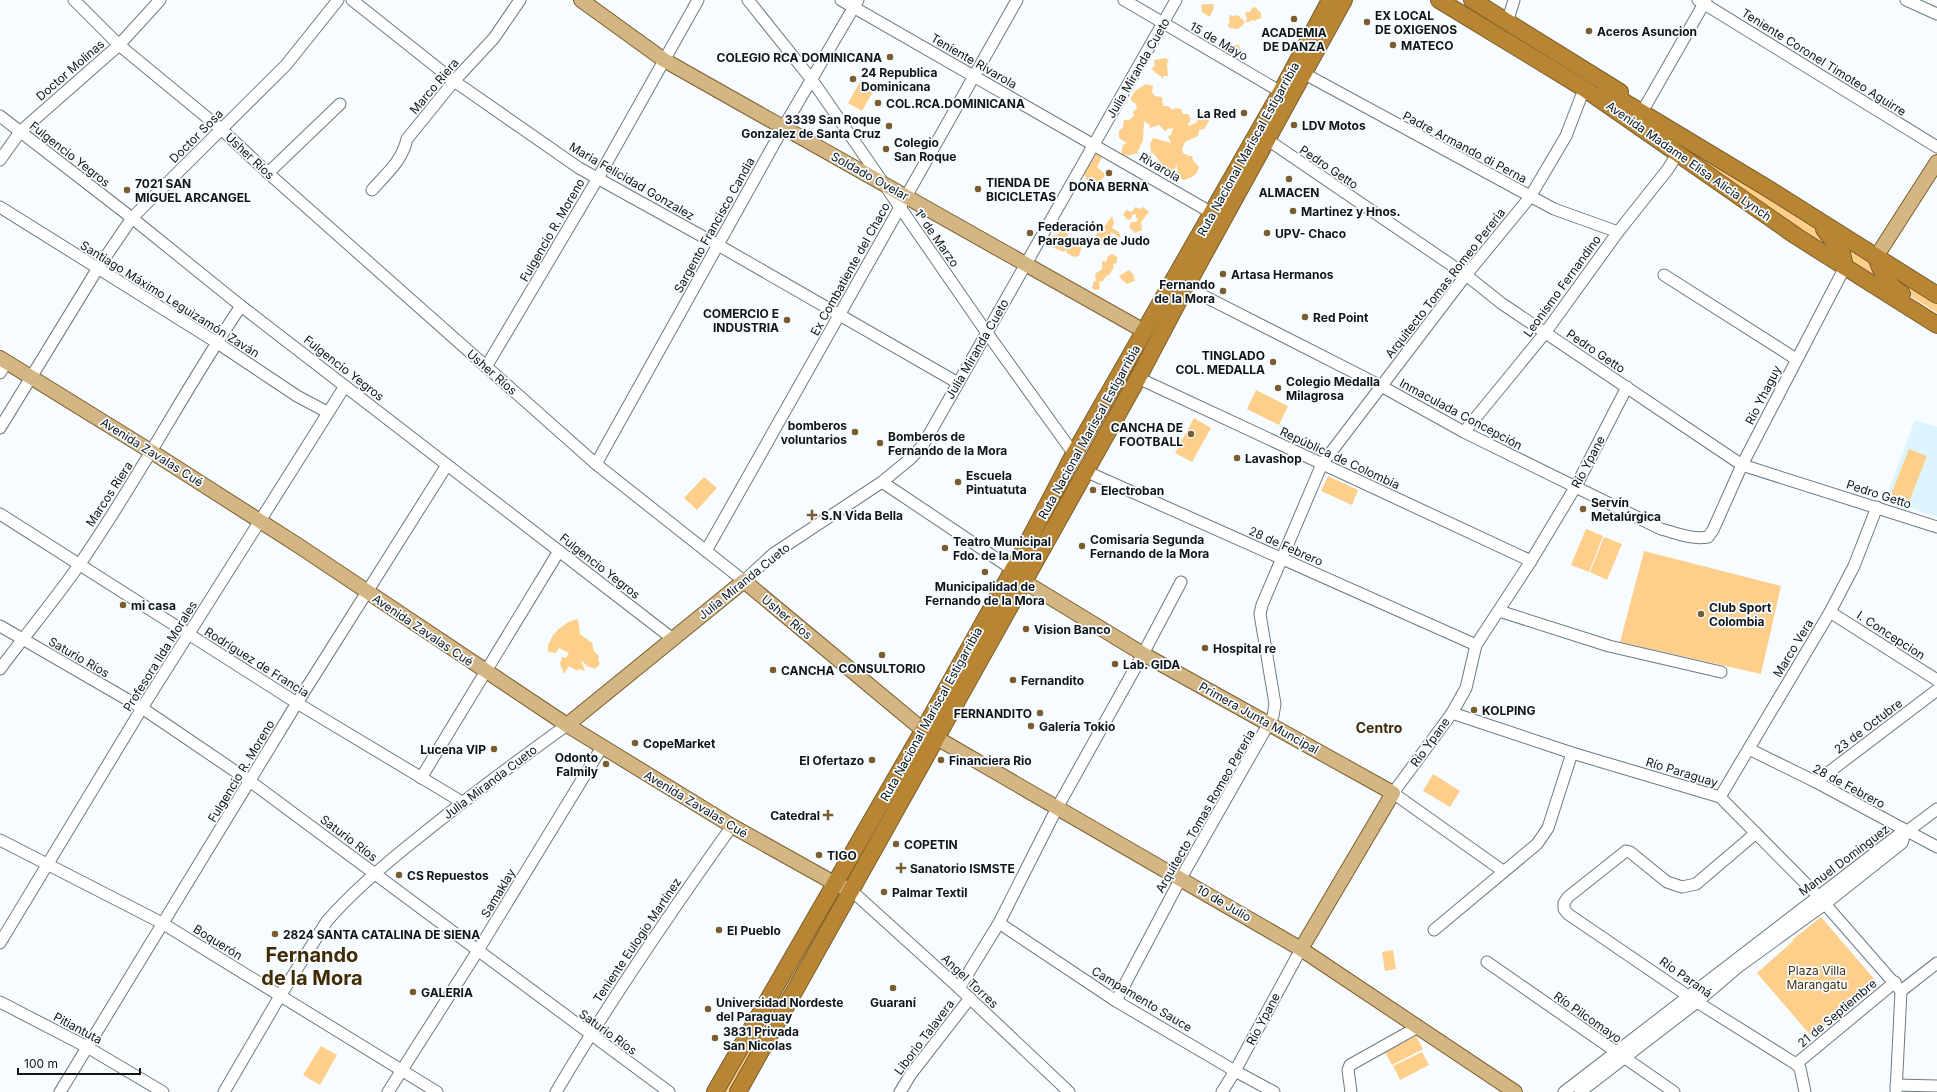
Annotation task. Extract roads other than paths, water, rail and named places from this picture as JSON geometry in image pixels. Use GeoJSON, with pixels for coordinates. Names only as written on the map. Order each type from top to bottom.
{"type":"FeatureCollection","features":[{"type":"Feature","properties":{"kind":"highway","name":"Ruta Nacional Mariscal Estigarribia"},"geometry":{"type":"LineString","coordinates":[[738,1092],[852,890],[1012,569],[1074,454],[1281,92],[1330,0]]}},
{"type":"Feature","properties":{"kind":"highway","name":"Ruta Nacional Mariscal Estigarribia"},"geometry":{"type":"LineString","coordinates":[[715,1092],[834,883],[929,734],[1024,580],[1138,378],[1186,287],[1305,74],[1344,0]]}},
{"type":"Feature","properties":{"kind":"highway"},"geometry":{"type":"LineString","coordinates":[[1425,0],[1616,118],[1639,115]]}},
{"type":"Feature","properties":{"kind":"highway","name":"Avenida Madame Elisa Alicia Lynch"},"geometry":{"type":"LineString","coordinates":[[1439,0],[1504,31]]}},
{"type":"Feature","properties":{"kind":"highway","name":"Avenida Madame Elisa Alicia Lynch"},"geometry":{"type":"LineString","coordinates":[[1458,0],[1504,31],[1639,115],[1767,188],[1937,295]]}},
{"type":"Feature","properties":{"kind":"highway"},"geometry":{"type":"LineString","coordinates":[[1472,0],[1504,31]]}},
{"type":"Feature","properties":{"kind":"highway","name":"Avenida Madame Elisa Alicia Lynch"},"geometry":{"type":"LineString","coordinates":[[1639,115],[1678,153],[1796,236],[1937,325]]}},
{"type":"Feature","properties":{"kind":"highway"},"geometry":{"type":"LineString","coordinates":[[1767,188],[1776,197],[1826,230],[1842,253],[1845,267]]}},
{"type":"Feature","properties":{"kind":"highway"},"geometry":{"type":"LineString","coordinates":[[1876,257],[1890,287],[1937,317]]}},
{"type":"Feature","properties":{"kind":"highway"},"geometry":{"type":"LineString","coordinates":[[1134,351],[1148,358]]}},
{"type":"Feature","properties":{"kind":"main road","name":"Soldado Ovelar"},"geometry":{"type":"LineString","coordinates":[[581,0],[664,60],[883,183],[903,202],[1026,264],[1144,331]]}},
{"type":"Feature","properties":{"kind":"main road"},"geometry":{"type":"LineString","coordinates":[[1876,257],[1937,162]]}},
{"type":"Feature","properties":{"kind":"main road","name":"Avenida Zavalas Cué"},"geometry":{"type":"LineString","coordinates":[[2,364],[31,378],[259,520],[485,672],[602,747],[732,826],[834,883],[852,890]]}},
{"type":"Feature","properties":{"kind":"main road","name":"Primera Junta Muncipal"},"geometry":{"type":"LineString","coordinates":[[1012,569],[1024,580],[1143,654],[1393,793]]}},
{"type":"Feature","properties":{"kind":"main road","name":"Julia Miranda Cueto"},"geometry":{"type":"LineString","coordinates":[[567,725],[744,581]]}},
{"type":"Feature","properties":{"kind":"main road","name":"Usher Ríos"},"geometry":{"type":"LineString","coordinates":[[744,581],[929,734]]}},
{"type":"Feature","properties":{"kind":"main road","name":"10 de Julio"},"geometry":{"type":"LineString","coordinates":[[929,734],[1181,878],[1301,949],[1515,1092]]}},
{"type":"Feature","properties":{"kind":"main road","name":"Río Ypane"},"geometry":{"type":"LineString","coordinates":[[1301,949],[1393,793]]}},
{"type":"Feature","properties":{"kind":"street","name":"Usher Ríos"},"geometry":{"type":"LineString","coordinates":[[74,0],[119,45],[222,129],[268,173],[596,464],[744,581]]}},
{"type":"Feature","properties":{"kind":"street","name":"Doctor Molinas"},"geometry":{"type":"LineString","coordinates":[[0,160],[20,132],[119,45],[160,0]]}},
{"type":"Feature","properties":{"kind":"street","name":"Doctor Sosa"},"geometry":{"type":"LineString","coordinates":[[0,428],[98,268],[132,218],[286,65],[338,0]]}},
{"type":"Feature","properties":{"kind":"street","name":"Maria Felicidad Gonzalez"},"geometry":{"type":"LineString","coordinates":[[352,0],[454,81],[579,168],[840,314],[958,383]]}},
{"type":"Feature","properties":{"kind":"street","name":"Marco Riera"},"geometry":{"type":"LineString","coordinates":[[372,190],[399,160],[406,148],[407,139],[454,81],[494,38],[520,0]]}},
{"type":"Feature","properties":{"kind":"street","name":"Fulgencio R. Moreno"},"geometry":{"type":"LineString","coordinates":[[486,367],[598,178],[698,0]]}},
{"type":"Feature","properties":{"kind":"street"},"geometry":{"type":"LineString","coordinates":[[748,0],[812,80],[883,183]]}},
{"type":"Feature","properties":{"kind":"street","name":"Teniente Rivarola"},"geometry":{"type":"LineString","coordinates":[[841,0],[856,4],[974,76],[1094,144]]}},
{"type":"Feature","properties":{"kind":"street","name":"Ex Combatiente del Chaco"},"geometry":{"type":"LineString","coordinates":[[706,551],[1017,0]]}},
{"type":"Feature","properties":{"kind":"street","name":"15 de Mayo"},"geometry":{"type":"LineString","coordinates":[[1124,0],[1281,92]]}},
{"type":"Feature","properties":{"kind":"street","name":"Julia Miranda Cueto"},"geometry":{"type":"LineString","coordinates":[[744,581],[773,554],[882,482],[910,459],[923,445],[1176,0]]}},
{"type":"Feature","properties":{"kind":"street"},"geometry":{"type":"LineString","coordinates":[[1504,31],[1514,0]]}},
{"type":"Feature","properties":{"kind":"street"},"geometry":{"type":"LineString","coordinates":[[1906,0],[1937,14]]}},
{"type":"Feature","properties":{"kind":"street"},"geometry":{"type":"LineString","coordinates":[[1639,115],[1703,1]]}},
{"type":"Feature","properties":{"kind":"street","name":"Teniente Coronel Timoteo Aguirre"},"geometry":{"type":"LineString","coordinates":[[1703,1],[1937,147]]}},
{"type":"Feature","properties":{"kind":"street","name":"Sargento Francisco Candia"},"geometry":{"type":"LineString","coordinates":[[596,464],[783,128],[856,4]]}},
{"type":"Feature","properties":{"kind":"street","name":"Padre Armando di Perna"},"geometry":{"type":"LineString","coordinates":[[1305,74],[1530,197],[1554,209],[1618,232]]}},
{"type":"Feature","properties":{"kind":"street","name":"Arquitecto Tomas Romeo Pereria"},"geometry":{"type":"LineString","coordinates":[[1116,1000],[1181,878],[1270,724],[1275,704],[1260,614],[1262,605],[1322,464],[1466,275],[1530,197],[1566,136],[1581,97]]}},
{"type":"Feature","properties":{"kind":"street"},"geometry":{"type":"LineString","coordinates":[[268,173],[340,104]]}},
{"type":"Feature","properties":{"kind":"street","name":"Fulgencio Yegros"},"geometry":{"type":"LineString","coordinates":[[0,116],[132,218],[241,306],[673,639]]}},
{"type":"Feature","properties":{"kind":"street","name":"Pedro Getto"},"geometry":{"type":"LineString","coordinates":[[1268,140],[1466,275],[1501,303],[1742,465],[1937,527]]}},
{"type":"Feature","properties":{"kind":"street","name":"Rivarola"},"geometry":{"type":"LineString","coordinates":[[1094,144],[1212,213]]}},
{"type":"Feature","properties":{"kind":"street","name":"Leonismo Fernandino"},"geometry":{"type":"LineString","coordinates":[[1464,432],[1545,333],[1618,232],[1668,169],[1678,153]]}},
{"type":"Feature","properties":{"kind":"street","name":"1º de Marzo"},"geometry":{"type":"LineString","coordinates":[[903,202],[987,333],[1074,454]]}},
{"type":"Feature","properties":{"kind":"street","name":"Santiago Máximo Leguizamón Zaván"},"geometry":{"type":"LineString","coordinates":[[0,207],[216,342],[297,396],[327,412]]}},
{"type":"Feature","properties":{"kind":"street","name":"Río Yhaguy"},"geometry":{"type":"LineString","coordinates":[[1708,537],[1742,465],[1845,267]]}},
{"type":"Feature","properties":{"kind":"street"},"geometry":{"type":"LineString","coordinates":[[1664,276],[1796,359]]}},
{"type":"Feature","properties":{"kind":"street","name":"Inmaculada Concepción"},"geometry":{"type":"LineString","coordinates":[[1186,287],[1381,386],[1464,432],[1661,528],[1693,538],[1708,537]]}},
{"type":"Feature","properties":{"kind":"street","name":"Marcos Riera"},"geometry":{"type":"LineString","coordinates":[[0,669],[79,565],[152,452],[216,342],[241,306]]}},
{"type":"Feature","properties":{"kind":"street","name":"República de Colombia"},"geometry":{"type":"LineString","coordinates":[[1138,378],[1531,561]]}},
{"type":"Feature","properties":{"kind":"street","name":"Profesora Ilda Morales"},"geometry":{"type":"LineString","coordinates":[[0,943],[142,708],[250,538],[259,520],[327,412],[345,386]]}},
{"type":"Feature","properties":{"kind":"street","name":"Río Ypane"},"geometry":{"type":"LineString","coordinates":[[1393,793],[1452,713],[1466,688],[1476,645],[1531,561],[1576,486],[1627,387]]}},
{"type":"Feature","properties":{"kind":"street","name":"Fulgencio R. Moreno"},"geometry":{"type":"LineString","coordinates":[[60,1092],[297,703],[447,465]]}},
{"type":"Feature","properties":{"kind":"street","name":"28 de Febrero"},"geometry":{"type":"LineString","coordinates":[[1085,471],[1476,645]]}},
{"type":"Feature","properties":{"kind":"street"},"geometry":{"type":"LineString","coordinates":[[882,482],[1012,569]]}},
{"type":"Feature","properties":{"kind":"street","name":"Marco Vera"},"geometry":{"type":"LineString","coordinates":[[1720,797],[1830,612],[1854,566],[1877,507]]}},
{"type":"Feature","properties":{"kind":"street","name":"Rodríguez de Francia"},"geometry":{"type":"LineString","coordinates":[[0,514],[297,703],[462,802]]}},
{"type":"Feature","properties":{"kind":"street"},"geometry":{"type":"LineString","coordinates":[[421,778],[559,551]]}},
{"type":"Feature","properties":{"kind":"street"},"geometry":{"type":"LineString","coordinates":[[959,988],[999,924],[1057,808],[1143,654],[1181,582]]}},
{"type":"Feature","properties":{"kind":"street"},"geometry":{"type":"LineString","coordinates":[[1499,611],[1609,646],[1721,672]]}},
{"type":"Feature","properties":{"kind":"street","name":"I. Concepcion"},"geometry":{"type":"LineString","coordinates":[[1830,612],[1937,680]]}},
{"type":"Feature","properties":{"kind":"street","name":"Saturio Ríos"},"geometry":{"type":"LineString","coordinates":[[0,626],[142,708],[250,782],[374,873],[477,952],[668,1092]]}},
{"type":"Feature","properties":{"kind":"street","name":"23 de Octubre"},"geometry":{"type":"LineString","coordinates":[[1816,782],[1937,690]]}},
{"type":"Feature","properties":{"kind":"street","name":"Río Paraguay"},"geometry":{"type":"LineString","coordinates":[[1452,713],[1572,753],[1720,797],[1821,900],[1898,987]]}},
{"type":"Feature","properties":{"kind":"street","name":"Julia Miranda Cueto"},"geometry":{"type":"LineString","coordinates":[[224,1092],[280,996],[328,921],[374,873],[462,802],[567,725]]}},
{"type":"Feature","properties":{"kind":"street","name":"Samaklay"},"geometry":{"type":"LineString","coordinates":[[388,1092],[477,952],[602,747]]}},
{"type":"Feature","properties":{"kind":"street","name":"28 de Febrero"},"geometry":{"type":"LineString","coordinates":[[1748,750],[1816,782],[1906,832],[1937,847]]}},
{"type":"Feature","properties":{"kind":"street"},"geometry":{"type":"LineString","coordinates":[[1434,930],[1537,844],[1548,828],[1572,753]]}},
{"type":"Feature","properties":{"kind":"street","name":"Primera Junta Muncipal"},"geometry":{"type":"LineString","coordinates":[[1393,793],[1503,871]]}},
{"type":"Feature","properties":{"kind":"street","name":"Manuel Dominguez"},"geometry":{"type":"LineString","coordinates":[[1564,1092],[1619,1055],[1821,900],[1896,836],[1906,832],[1937,809]]}},
{"type":"Feature","properties":{"kind":"street","name":"Teniente Eulogio Martínez"},"geometry":{"type":"LineString","coordinates":[[556,1092],[590,1035],[642,954],[732,826]]}},
{"type":"Feature","properties":{"kind":"street","name":"Río Paraná"},"geometry":{"type":"LineString","coordinates":[[1756,834],[1696,884],[1682,887],[1667,882],[1630,852],[1626,851],[1568,897],[1564,903],[1564,909],[1568,914],[1796,1064]]}},
{"type":"Feature","properties":{"kind":"street","name":"Boquerón"},"geometry":{"type":"LineString","coordinates":[[0,840],[162,923],[400,1071],[437,1092]]}},
{"type":"Feature","properties":{"kind":"street","name":"Angel Torres"},"geometry":{"type":"LineString","coordinates":[[852,890],[970,998],[1064,1090]]}},
{"type":"Feature","properties":{"kind":"street","name":"Campamento Sauce"},"geometry":{"type":"LineString","coordinates":[[999,924],[1116,1000],[1235,1071],[1274,1092]]}},
{"type":"Feature","properties":{"kind":"street","name":"Río Ypane"},"geometry":{"type":"LineString","coordinates":[[1222,1092],[1235,1071],[1301,949]]}},
{"type":"Feature","properties":{"kind":"street","name":"Río Pilcomayo"},"geometry":{"type":"LineString","coordinates":[[1487,962],[1674,1092]]}},
{"type":"Feature","properties":{"kind":"street","name":"21 de Septiembre"},"geometry":{"type":"LineString","coordinates":[[1796,1064],[1898,987],[1937,963]]}},
{"type":"Feature","properties":{"kind":"street"},"geometry":{"type":"LineString","coordinates":[[1898,987],[1896,1089],[1937,1086]]}},
{"type":"Feature","properties":{"kind":"street","name":"Liborio Talavera"},"geometry":{"type":"LineString","coordinates":[[900,1092],[911,1074],[970,998]]}},
{"type":"Feature","properties":{"kind":"street","name":"Pitiantuta"},"geometry":{"type":"LineString","coordinates":[[0,1002],[87,1047],[163,1092]]}},
{"type":"Feature","properties":{"kind":"street"},"geometry":{"type":"LineString","coordinates":[[1351,1092],[1348,1070],[1350,1065],[1418,1027]]}},
{"type":"Feature","properties":{"kind":"street","name":"Manuel Dominguez"},"geometry":{"type":"LineString","coordinates":[[1580,1092],[1619,1055]]}},
{"type":"Feature","properties":{"kind":"street"},"geometry":{"type":"LineString","coordinates":[[1796,1064],[1800,1068],[1805,1092]]}},
{"type":"Feature","properties":{"kind":"place","name":"ACADEMIA DE DANZA"},"geometry":{"type":"Point","coordinates":[1294,19]}},
{"type":"Feature","properties":{"kind":"place","name":"EX LOCAL DE OXIGENOS"},"geometry":{"type":"Point","coordinates":[1367,22]}},
{"type":"Feature","properties":{"kind":"place","name":"Aceros Asuncion"},"geometry":{"type":"Point","coordinates":[1589,31]}},
{"type":"Feature","properties":{"kind":"place","name":"MATECO"},"geometry":{"type":"Point","coordinates":[1393,45]}},
{"type":"Feature","properties":{"kind":"place","name":"COLEGIO RCA DOMINICANA"},"geometry":{"type":"Point","coordinates":[890,57]}},
{"type":"Feature","properties":{"kind":"place","name":"24 Republica Dominicana"},"geometry":{"type":"Point","coordinates":[853,79]}},
{"type":"Feature","properties":{"kind":"place","name":"COL.RCA.DOMINICANA"},"geometry":{"type":"Point","coordinates":[878,103]}},
{"type":"Feature","properties":{"kind":"place","name":"La Red"},"geometry":{"type":"Point","coordinates":[1244,113]}},
{"type":"Feature","properties":{"kind":"place","name":"LDV Motos"},"geometry":{"type":"Point","coordinates":[1294,125]}},
{"type":"Feature","properties":{"kind":"place","name":"3339 San Roque Gonzalez de Santa Cruz"},"geometry":{"type":"Point","coordinates":[889,126]}},
{"type":"Feature","properties":{"kind":"place","name":"Colegio San Roque"},"geometry":{"type":"Point","coordinates":[886,149]}},
{"type":"Feature","properties":{"kind":"place","name":"DOÑA BERNA"},"geometry":{"type":"Point","coordinates":[1109,173]}},
{"type":"Feature","properties":{"kind":"place","name":"ALMACEN"},"geometry":{"type":"Point","coordinates":[1289,179]}},
{"type":"Feature","properties":{"kind":"place","name":"TIENDA DE BICICLETAS"},"geometry":{"type":"Point","coordinates":[978,189]}},
{"type":"Feature","properties":{"kind":"place","name":"7021 SAN MIGUEL ARCANGEL"},"geometry":{"type":"Point","coordinates":[127,190]}},
{"type":"Feature","properties":{"kind":"place","name":"Martinez y Hnos."},"geometry":{"type":"Point","coordinates":[1293,211]}},
{"type":"Feature","properties":{"kind":"place","name":"Federación Paraguaya de Judo"},"geometry":{"type":"Point","coordinates":[1030,233]}},
{"type":"Feature","properties":{"kind":"place","name":"UPV- Chaco"},"geometry":{"type":"Point","coordinates":[1267,233]}},
{"type":"Feature","properties":{"kind":"place","name":"Artasa Hermanos"},"geometry":{"type":"Point","coordinates":[1223,274]}},
{"type":"Feature","properties":{"kind":"place","name":"Fernando de la Mora"},"geometry":{"type":"Point","coordinates":[1223,291]}},
{"type":"Feature","properties":{"kind":"place","name":"Red Point"},"geometry":{"type":"Point","coordinates":[1305,317]}},
{"type":"Feature","properties":{"kind":"place","name":"COMERCIO E INDUSTRIA"},"geometry":{"type":"Point","coordinates":[787,320]}},
{"type":"Feature","properties":{"kind":"place","name":"TINGLADO COL. MEDALLA"},"geometry":{"type":"Point","coordinates":[1273,362]}},
{"type":"Feature","properties":{"kind":"place","name":"Colegio Medalla Milagrosa"},"geometry":{"type":"Point","coordinates":[1278,388]}},
{"type":"Feature","properties":{"kind":"place","name":"bomberos voluntarios"},"geometry":{"type":"Point","coordinates":[855,432]}},
{"type":"Feature","properties":{"kind":"place","name":"CANCHA DE FOOTBALL"},"geometry":{"type":"Point","coordinates":[1191,434]}},
{"type":"Feature","properties":{"kind":"place","name":"Bomberos de Fernando de la Mora"},"geometry":{"type":"Point","coordinates":[880,443]}},
{"type":"Feature","properties":{"kind":"place","name":"Lavashop"},"geometry":{"type":"Point","coordinates":[1237,458]}},
{"type":"Feature","properties":{"kind":"place","name":"Escuela Pintuatuta"},"geometry":{"type":"Point","coordinates":[958,482]}},
{"type":"Feature","properties":{"kind":"place","name":"Electroban"},"geometry":{"type":"Point","coordinates":[1093,490]}},
{"type":"Feature","properties":{"kind":"place","name":"Servín Metalúrgica"},"geometry":{"type":"Point","coordinates":[1583,509]}},
{"type":"Feature","properties":{"kind":"place","name":"S.N Vida Bella"},"geometry":{"type":"Point","coordinates":[812,515]}},
{"type":"Feature","properties":{"kind":"place","name":"Comisaría Segunda Fernando de la Mora"},"geometry":{"type":"Point","coordinates":[1082,546]}},
{"type":"Feature","properties":{"kind":"place","name":"Teatro Municipal Fdo. de la Mora"},"geometry":{"type":"Point","coordinates":[945,548]}},
{"type":"Feature","properties":{"kind":"place","name":"Municipalidad de Fernando de la Mora"},"geometry":{"type":"Point","coordinates":[985,572]}},
{"type":"Feature","properties":{"kind":"place","name":"mi casa"},"geometry":{"type":"Point","coordinates":[123,605]}},
{"type":"Feature","properties":{"kind":"place","name":"Club Sport Colombia"},"geometry":{"type":"Point","coordinates":[1701,614]}},
{"type":"Feature","properties":{"kind":"place","name":"Vision Banco"},"geometry":{"type":"Point","coordinates":[1026,629]}},
{"type":"Feature","properties":{"kind":"place","name":"Hospital re"},"geometry":{"type":"Point","coordinates":[1205,648]}},
{"type":"Feature","properties":{"kind":"place","name":"CONSULTORIO"},"geometry":{"type":"Point","coordinates":[882,655]}},
{"type":"Feature","properties":{"kind":"place","name":"Lab. GIDA"},"geometry":{"type":"Point","coordinates":[1115,664]}},
{"type":"Feature","properties":{"kind":"place","name":"CANCHA"},"geometry":{"type":"Point","coordinates":[773,670]}},
{"type":"Feature","properties":{"kind":"place","name":"Fernandito"},"geometry":{"type":"Point","coordinates":[1013,680]}},
{"type":"Feature","properties":{"kind":"place","name":"KOLPING"},"geometry":{"type":"Point","coordinates":[1474,710]}},
{"type":"Feature","properties":{"kind":"place","name":"FERNANDITO"},"geometry":{"type":"Point","coordinates":[1040,713]}},
{"type":"Feature","properties":{"kind":"place","name":"Galería Tokio"},"geometry":{"type":"Point","coordinates":[1031,726]}},
{"type":"Feature","properties":{"kind":"place","name":"CopeMarket"},"geometry":{"type":"Point","coordinates":[635,743]}},
{"type":"Feature","properties":{"kind":"place","name":"Lucena VIP"},"geometry":{"type":"Point","coordinates":[494,749]}},
{"type":"Feature","properties":{"kind":"place","name":"El Ofertazo"},"geometry":{"type":"Point","coordinates":[872,760]}},
{"type":"Feature","properties":{"kind":"place","name":"Financiera Rio"},"geometry":{"type":"Point","coordinates":[941,760]}},
{"type":"Feature","properties":{"kind":"place","name":"Odonto Falmily"},"geometry":{"type":"Point","coordinates":[606,764]}},
{"type":"Feature","properties":{"kind":"place","name":"Catedral"},"geometry":{"type":"Point","coordinates":[828,815]}},
{"type":"Feature","properties":{"kind":"place","name":"COPETIN"},"geometry":{"type":"Point","coordinates":[896,844]}},
{"type":"Feature","properties":{"kind":"place","name":"TIGO"},"geometry":{"type":"Point","coordinates":[819,855]}},
{"type":"Feature","properties":{"kind":"place","name":"Sanatorio ISMSTE"},"geometry":{"type":"Point","coordinates":[901,868]}},
{"type":"Feature","properties":{"kind":"place","name":"CS Repuestos"},"geometry":{"type":"Point","coordinates":[399,875]}},
{"type":"Feature","properties":{"kind":"place","name":"Palmar Textil"},"geometry":{"type":"Point","coordinates":[884,892]}},
{"type":"Feature","properties":{"kind":"place","name":"El Pueblo"},"geometry":{"type":"Point","coordinates":[719,930]}},
{"type":"Feature","properties":{"kind":"place","name":"2824 SANTA CATALINA DE SIENA"},"geometry":{"type":"Point","coordinates":[275,934]}},
{"type":"Feature","properties":{"kind":"place","name":"Guaraní"},"geometry":{"type":"Point","coordinates":[893,988]}},
{"type":"Feature","properties":{"kind":"place","name":"GALERIA"},"geometry":{"type":"Point","coordinates":[413,992]}},
{"type":"Feature","properties":{"kind":"place","name":"Universidad Nordeste del Paraguay"},"geometry":{"type":"Point","coordinates":[708,1009]}},
{"type":"Feature","properties":{"kind":"place","name":"3831 Privada San Nicolas"},"geometry":{"type":"Point","coordinates":[715,1038]}},
{"type":"Feature","properties":{"kind":"district","name":"Centro"},"geometry":{"type":"Point","coordinates":[1379,727]}},
{"type":"Feature","properties":{"kind":"district","name":"Fernando de la Mora"},"geometry":{"type":"Point","coordinates":[312,966]}},
{"type":"Feature","properties":{"kind":"park label","name":"Plaza Villa Marangatu"},"geometry":{"type":"Point","coordinates":[1817,977]}}]}
